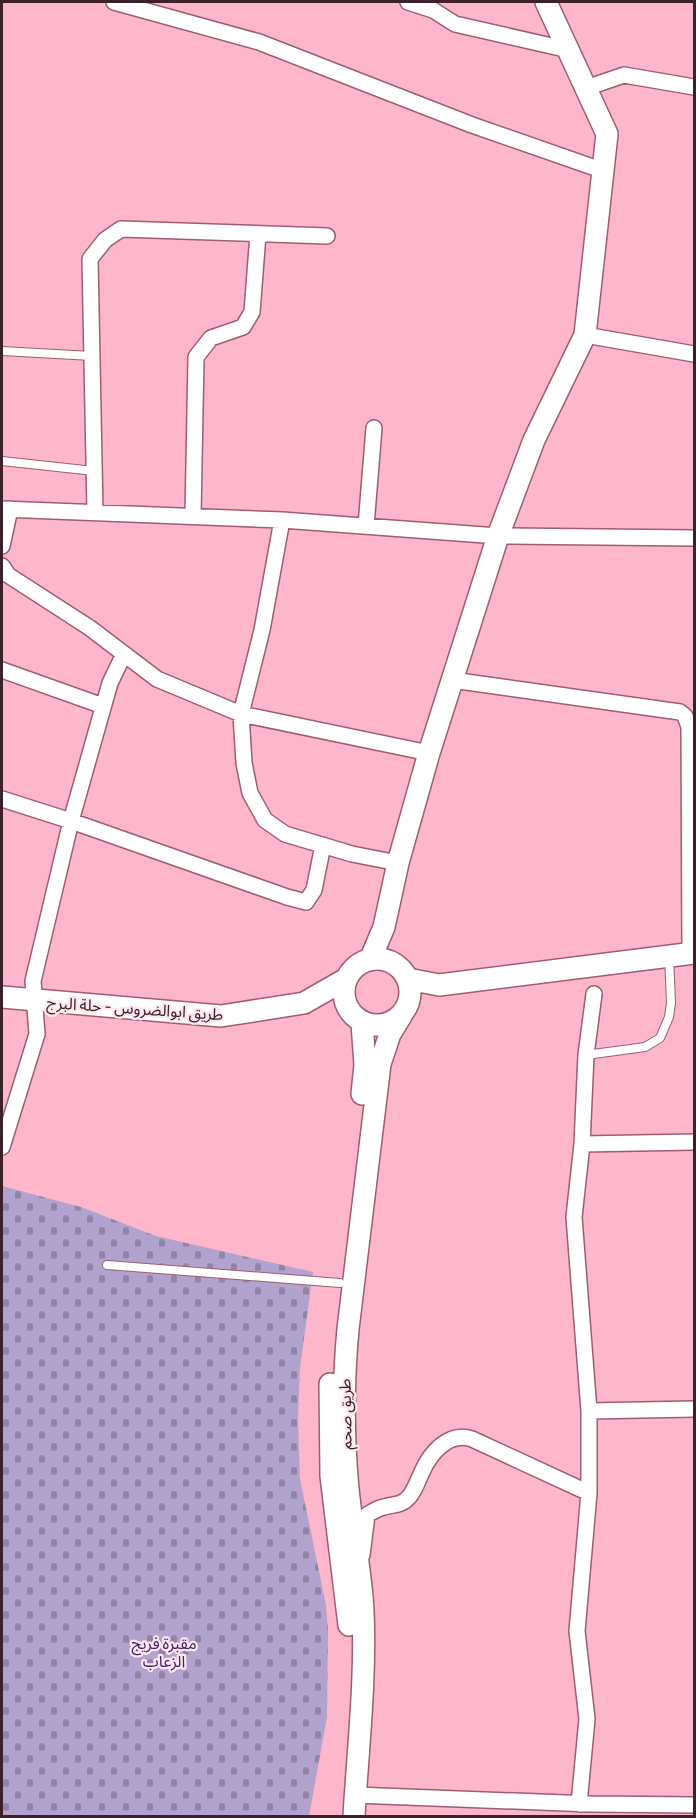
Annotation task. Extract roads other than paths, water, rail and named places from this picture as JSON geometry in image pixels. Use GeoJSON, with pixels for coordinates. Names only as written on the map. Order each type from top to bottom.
{"type":"FeatureCollection","features":[{"type":"Feature","properties":{"kind":"main road"},"geometry":{"type":"LineString","coordinates":[[369,960],[384,927],[398,863],[429,753],[498,536],[534,440],[585,335],[608,134],[546,2]]}},
{"type":"Feature","properties":{"kind":"main road"},"geometry":{"type":"LineString","coordinates":[[384,927],[392,962]]}},
{"type":"Feature","properties":{"kind":"main road"},"geometry":{"type":"LineString","coordinates":[[408,979],[439,985],[692,953]]}},
{"type":"Feature","properties":{"kind":"main road"},"geometry":{"type":"LineString","coordinates":[[405,1011],[411,992],[408,979],[402,969],[392,962],[381,959],[369,960],[352,970],[346,980],[345,1000],[356,1016],[376,1026],[390,1024],[439,985]]}},
{"type":"Feature","properties":{"kind":"main road","name":"طريق ابوالضروس - حلة البرج"},"geometry":{"type":"LineString","coordinates":[[2,998],[221,1016],[304,1003],[346,980]]}},
{"type":"Feature","properties":{"kind":"main road","name":"طريق ابوالضروس - حلة البرج"},"geometry":{"type":"LineString","coordinates":[[304,1003],[356,1016]]}},
{"type":"Feature","properties":{"kind":"main road","name":"طريق صحم"},"geometry":{"type":"LineString","coordinates":[[354,1816],[364,1655],[360,1576],[348,1490],[346,1457],[344,1393],[346,1348],[380,1064],[390,1034],[405,1011]]}},
{"type":"Feature","properties":{"kind":"main road","name":"طريق صحم"},"geometry":{"type":"LineString","coordinates":[[341,1816],[349,1625],[346,1586],[334,1506],[329,1418],[333,1335],[365,1065],[356,1016]]}},
{"type":"Feature","properties":{"kind":"street"},"geometry":{"type":"LineString","coordinates":[[114,2],[259,42],[472,125],[604,171]]}},
{"type":"Feature","properties":{"kind":"street"},"geometry":{"type":"LineString","coordinates":[[408,2],[433,10],[456,24],[568,50]]}},
{"type":"Feature","properties":{"kind":"street"},"geometry":{"type":"LineString","coordinates":[[586,88],[624,75],[694,87]]}},
{"type":"Feature","properties":{"kind":"street"},"geometry":{"type":"LineString","coordinates":[[95,512],[90,259],[105,240],[122,229],[327,236]]}},
{"type":"Feature","properties":{"kind":"street"},"geometry":{"type":"LineString","coordinates":[[193,516],[196,357],[211,338],[243,327],[252,312],[258,234]]}},
{"type":"Feature","properties":{"kind":"street"},"geometry":{"type":"LineString","coordinates":[[585,335],[694,354]]}},
{"type":"Feature","properties":{"kind":"street"},"geometry":{"type":"LineString","coordinates":[[366,526],[374,428]]}},
{"type":"Feature","properties":{"kind":"street"},"geometry":{"type":"LineString","coordinates":[[2,546],[6,509],[282,520],[498,536],[694,538]]}},
{"type":"Feature","properties":{"kind":"street"},"geometry":{"type":"LineString","coordinates":[[282,520],[262,630],[241,714],[244,762],[250,793],[265,820],[285,834],[398,863]]}},
{"type":"Feature","properties":{"kind":"street"},"geometry":{"type":"LineString","coordinates":[[2,567],[8,575],[90,628],[157,679],[241,714],[429,753]]}},
{"type":"Feature","properties":{"kind":"street"},"geometry":{"type":"LineString","coordinates":[[2,1147],[37,1034],[33,981],[71,821],[110,683],[124,654]]}},
{"type":"Feature","properties":{"kind":"street"},"geometry":{"type":"LineString","coordinates":[[2,670],[103,706]]}},
{"type":"Feature","properties":{"kind":"street"},"geometry":{"type":"LineString","coordinates":[[452,680],[680,712],[685,716],[689,727],[692,953]]}},
{"type":"Feature","properties":{"kind":"street"},"geometry":{"type":"LineString","coordinates":[[2,800],[71,821],[306,902],[314,890],[323,845]]}},
{"type":"Feature","properties":{"kind":"street"},"geometry":{"type":"LineString","coordinates":[[586,1808],[587,1719],[577,1631],[589,1493],[589,1411],[574,1217],[582,1144],[586,1055],[594,994]]}},
{"type":"Feature","properties":{"kind":"street"},"geometry":{"type":"LineString","coordinates":[[582,1144],[694,1142]]}},
{"type":"Feature","properties":{"kind":"street"},"geometry":{"type":"LineString","coordinates":[[589,1411],[694,1409]]}},
{"type":"Feature","properties":{"kind":"street"},"geometry":{"type":"LineString","coordinates":[[360,1576],[367,1515],[382,1507],[398,1506],[409,1497],[434,1453],[440,1446],[453,1439],[467,1437],[589,1493]]}},
{"type":"Feature","properties":{"kind":"street"},"geometry":{"type":"LineString","coordinates":[[355,1795],[586,1808],[694,1805]]}},
{"type":"Feature","properties":{"kind":"lane"},"geometry":{"type":"LineString","coordinates":[[2,351],[92,356]]}},
{"type":"Feature","properties":{"kind":"lane"},"geometry":{"type":"LineString","coordinates":[[2,461],[94,471]]}},
{"type":"Feature","properties":{"kind":"lane"},"geometry":{"type":"LineString","coordinates":[[586,1055],[645,1047],[660,1038],[669,1017],[671,1003],[669,955]]}},
{"type":"Feature","properties":{"kind":"lane"},"geometry":{"type":"LineString","coordinates":[[107,1265],[340,1283]]}},
{"type":"Feature","properties":{"kind":"park label","name":"مقبرة فريج الزعاب"},"geometry":{"type":"Point","coordinates":[164,1652]}}]}
